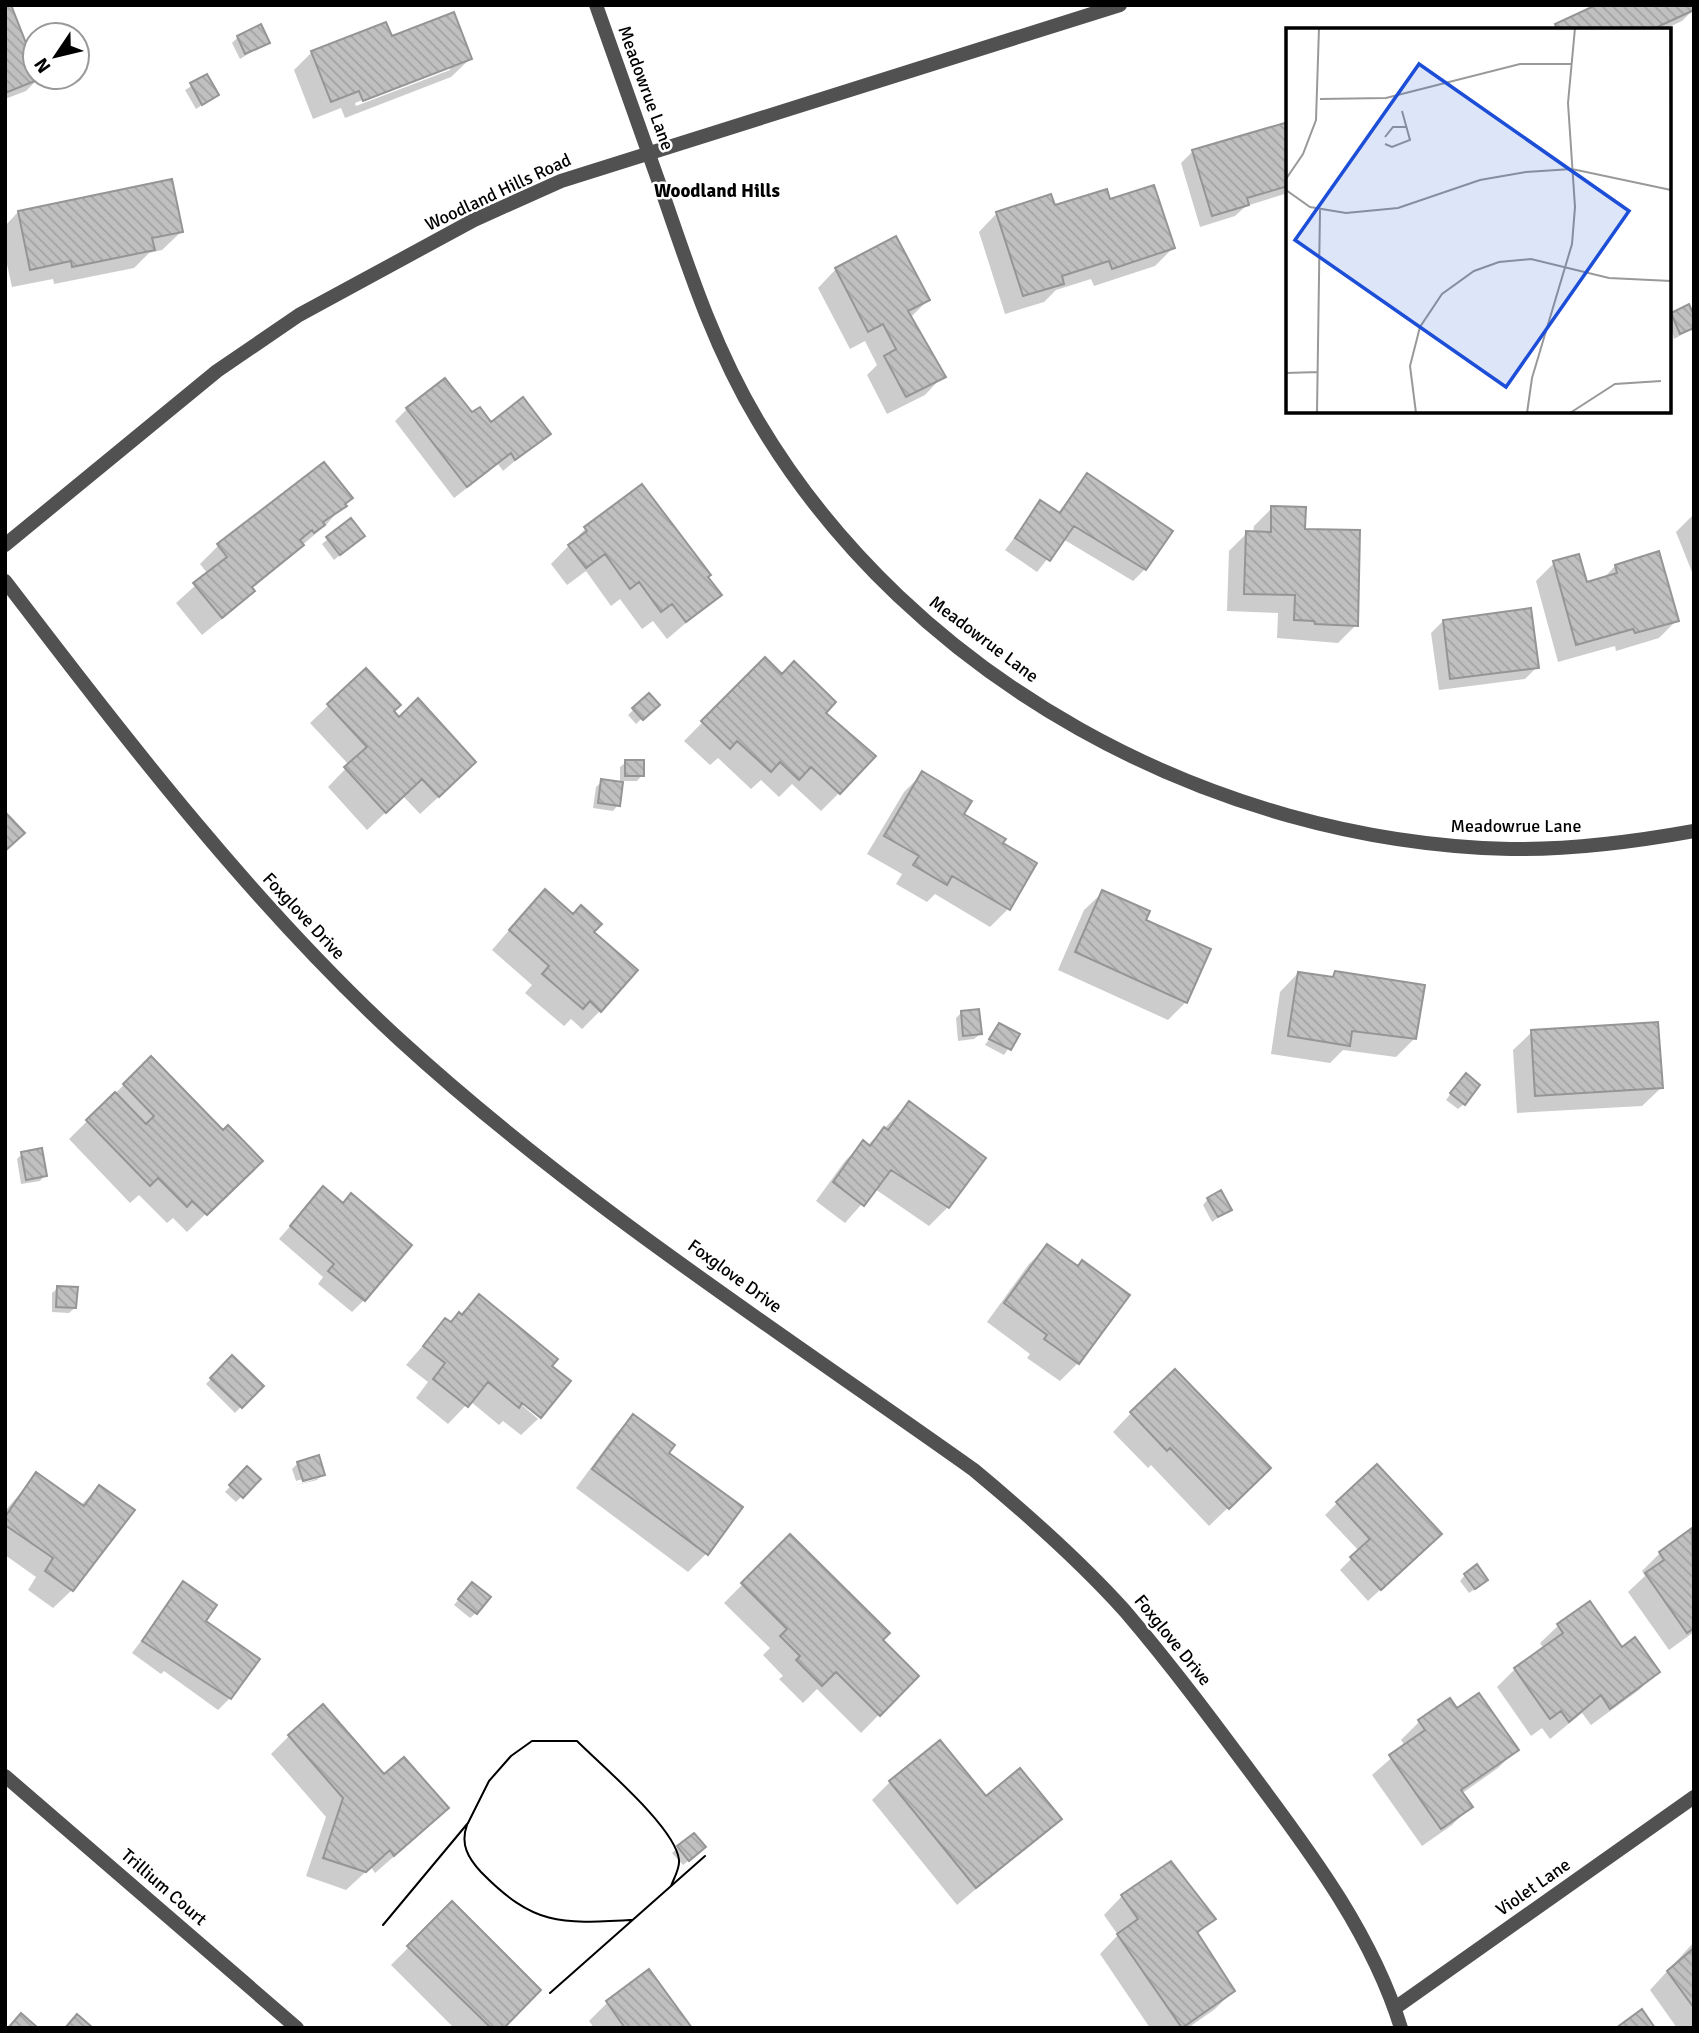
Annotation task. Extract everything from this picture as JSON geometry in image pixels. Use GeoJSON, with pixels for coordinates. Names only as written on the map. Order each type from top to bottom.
{"type":"FeatureCollection","features":[{"type":"Feature","properties":{"kind":"street","name":"Meadowrue Lane"},"geometry":{"type":"LineString","coordinates":[[596,5],[704,314],[735,380],[792,473],[831,524],[920,616],[960,650],[1024,695],[1092,736],[1253,804],[1318,824],[1385,837],[1448,845],[1524,849],[1640,841],[1694,831]]}},
{"type":"Feature","properties":{"kind":"street","name":"Woodland Hills Road"},"geometry":{"type":"LineString","coordinates":[[5,545],[217,371],[299,315],[474,220],[561,181],[1120,5]]}},
{"type":"Feature","properties":{"kind":"street","name":"Foxglove Drive"},"geometry":{"type":"LineString","coordinates":[[5,581],[214,844],[334,976],[398,1039],[552,1169],[974,1470],[1076,1560],[1123,1609],[1175,1670],[1296,1832],[1367,1944],[1401,2028]]}},
{"type":"Feature","properties":{"kind":"street","name":"Trillium Court"},"geometry":{"type":"LineString","coordinates":[[5,1776],[297,2028]]}},
{"type":"Feature","properties":{"kind":"street","name":"Violet Lane"},"geometry":{"type":"LineString","coordinates":[[1395,2008],[1694,1797]]}},
{"type":"Feature","properties":{"kind":"building"},"geometry":{"type":"Polygon","coordinates":[[[5,5],[11,5],[21,30],[21,87],[5,93],[5,5]]]}},
{"type":"Feature","properties":{"kind":"building"},"geometry":{"type":"Polygon","coordinates":[[[1596,5],[1694,5],[1694,10],[1655,28],[1556,28],[1555,24],[1596,5]]]}},
{"type":"Feature","properties":{"kind":"building"},"geometry":{"type":"Polygon","coordinates":[[[454,12],[472,59],[363,101],[359,91],[331,102],[311,51],[386,22],[392,36],[454,12]]]}},
{"type":"Feature","properties":{"kind":"building"},"geometry":{"type":"Polygon","coordinates":[[[261,24],[270,43],[245,54],[237,36],[261,24]]]}},
{"type":"Feature","properties":{"kind":"building"},"geometry":{"type":"Polygon","coordinates":[[[207,74],[219,95],[202,105],[190,83],[207,74]]]}},
{"type":"Feature","properties":{"kind":"building"},"geometry":{"type":"Polygon","coordinates":[[[1286,123],[1286,187],[1247,198],[1249,205],[1212,216],[1192,150],[1286,123]]]}},
{"type":"Feature","properties":{"kind":"building"},"geometry":{"type":"Polygon","coordinates":[[[172,179],[183,232],[152,238],[155,250],[72,267],[71,261],[30,270],[18,211],[172,179]]]}},
{"type":"Feature","properties":{"kind":"building"},"geometry":{"type":"Polygon","coordinates":[[[1154,185],[1175,248],[1112,269],[1109,261],[1062,276],[1064,284],[1023,296],[996,212],[1051,194],[1055,205],[1107,189],[1110,199],[1154,185]]]}},
{"type":"Feature","properties":{"kind":"building"},"geometry":{"type":"Polygon","coordinates":[[[896,236],[930,300],[908,311],[946,377],[906,397],[884,356],[896,349],[883,324],[868,332],[835,268],[896,236]]]}},
{"type":"Feature","properties":{"kind":"building"},"geometry":{"type":"Polygon","coordinates":[[[1689,304],[1694,316],[1694,328],[1680,334],[1671,313],[1689,304]]]}},
{"type":"Feature","properties":{"kind":"building"},"geometry":{"type":"Polygon","coordinates":[[[445,378],[472,412],[480,407],[491,422],[523,397],[551,434],[515,460],[511,453],[467,487],[406,408],[445,378]]]}},
{"type":"Feature","properties":{"kind":"building"},"geometry":{"type":"Polygon","coordinates":[[[324,462],[353,498],[345,504],[347,506],[323,522],[325,525],[314,533],[312,530],[300,540],[304,545],[252,587],[255,591],[222,618],[193,583],[227,557],[217,544],[324,462]]]}},
{"type":"Feature","properties":{"kind":"building"},"geometry":{"type":"Polygon","coordinates":[[[1087,473],[1173,531],[1146,570],[1074,526],[1050,561],[1015,538],[1040,500],[1060,513],[1087,473]]]}},
{"type":"Feature","properties":{"kind":"building"},"geometry":{"type":"Polygon","coordinates":[[[642,484],[711,575],[708,577],[722,595],[686,622],[672,604],[661,612],[639,582],[630,589],[605,554],[586,568],[568,545],[587,531],[584,527],[642,484]]]}},
{"type":"Feature","properties":{"kind":"building"},"geometry":{"type":"Polygon","coordinates":[[[1271,506],[1306,507],[1305,529],[1360,530],[1358,626],[1294,620],[1295,595],[1244,594],[1246,531],[1271,532],[1271,506]]]}},
{"type":"Feature","properties":{"kind":"building"},"geometry":{"type":"Polygon","coordinates":[[[351,518],[365,536],[340,555],[326,537],[351,518]]]}},
{"type":"Feature","properties":{"kind":"building"},"geometry":{"type":"Polygon","coordinates":[[[1659,551],[1679,621],[1635,633],[1633,629],[1576,645],[1553,561],[1579,554],[1587,582],[1617,573],[1615,565],[1659,551]]]}},
{"type":"Feature","properties":{"kind":"building"},"geometry":{"type":"Polygon","coordinates":[[[1531,608],[1539,668],[1450,679],[1443,620],[1531,608]]]}},
{"type":"Feature","properties":{"kind":"building"},"geometry":{"type":"Polygon","coordinates":[[[765,657],[782,674],[794,661],[836,702],[826,713],[876,756],[840,794],[811,767],[799,780],[780,762],[771,772],[737,741],[730,749],[701,721],[765,657]]]}},
{"type":"Feature","properties":{"kind":"building"},"geometry":{"type":"Polygon","coordinates":[[[366,668],[401,705],[394,711],[399,717],[418,698],[476,762],[439,797],[422,779],[386,813],[344,767],[367,747],[327,704],[366,668]]]}},
{"type":"Feature","properties":{"kind":"building"},"geometry":{"type":"Polygon","coordinates":[[[649,693],[660,705],[643,720],[632,708],[649,693]]]}},
{"type":"Feature","properties":{"kind":"building"},"geometry":{"type":"Polygon","coordinates":[[[625,760],[644,760],[644,776],[625,776],[625,760]]]}},
{"type":"Feature","properties":{"kind":"building"},"geometry":{"type":"Polygon","coordinates":[[[922,771],[972,801],[964,814],[1006,839],[1003,843],[1037,863],[1010,910],[952,876],[947,885],[913,865],[919,856],[884,836],[922,771]]]}},
{"type":"Feature","properties":{"kind":"building"},"geometry":{"type":"Polygon","coordinates":[[[601,779],[623,782],[620,806],[598,803],[601,779]]]}},
{"type":"Feature","properties":{"kind":"building"},"geometry":{"type":"Polygon","coordinates":[[[5,812],[25,833],[5,851],[5,812]]]}},
{"type":"Feature","properties":{"kind":"building"},"geometry":{"type":"Polygon","coordinates":[[[545,889],[573,914],[581,905],[602,924],[594,932],[638,970],[601,1012],[590,1001],[583,1009],[542,974],[549,966],[509,930],[545,889]]]}},
{"type":"Feature","properties":{"kind":"building"},"geometry":{"type":"Polygon","coordinates":[[[1102,890],[1150,911],[1146,920],[1211,949],[1187,1003],[1075,952],[1102,890]]]}},
{"type":"Feature","properties":{"kind":"building"},"geometry":{"type":"Polygon","coordinates":[[[1335,971],[1425,985],[1416,1039],[1352,1031],[1350,1046],[1288,1036],[1298,972],[1333,977],[1335,971]]]}},
{"type":"Feature","properties":{"kind":"building"},"geometry":{"type":"Polygon","coordinates":[[[979,1009],[982,1034],[963,1036],[961,1011],[979,1009]]]}},
{"type":"Feature","properties":{"kind":"building"},"geometry":{"type":"Polygon","coordinates":[[[1658,1022],[1663,1088],[1535,1096],[1531,1030],[1658,1022]]]}},
{"type":"Feature","properties":{"kind":"building"},"geometry":{"type":"Polygon","coordinates":[[[999,1023],[1020,1034],[1011,1050],[989,1039],[999,1023]]]}},
{"type":"Feature","properties":{"kind":"building"},"geometry":{"type":"Polygon","coordinates":[[[151,1056],[223,1130],[228,1125],[263,1161],[207,1215],[192,1201],[187,1207],[158,1178],[150,1186],[86,1120],[115,1092],[146,1124],[154,1116],[123,1084],[151,1056]]]}},
{"type":"Feature","properties":{"kind":"building"},"geometry":{"type":"Polygon","coordinates":[[[1466,1073],[1480,1085],[1465,1105],[1450,1093],[1466,1073]]]}},
{"type":"Feature","properties":{"kind":"building"},"geometry":{"type":"Polygon","coordinates":[[[909,1101],[986,1158],[949,1208],[891,1170],[864,1206],[833,1182],[863,1140],[870,1146],[884,1127],[888,1130],[909,1101]]]}},
{"type":"Feature","properties":{"kind":"building"},"geometry":{"type":"Polygon","coordinates":[[[42,1148],[47,1176],[26,1180],[21,1152],[42,1148]]]}},
{"type":"Feature","properties":{"kind":"building"},"geometry":{"type":"Polygon","coordinates":[[[323,1186],[343,1203],[351,1193],[412,1245],[365,1301],[328,1271],[334,1264],[290,1226],[323,1186]]]}},
{"type":"Feature","properties":{"kind":"building"},"geometry":{"type":"Polygon","coordinates":[[[1221,1190],[1232,1210],[1218,1217],[1207,1198],[1221,1190]]]}},
{"type":"Feature","properties":{"kind":"building"},"geometry":{"type":"Polygon","coordinates":[[[1047,1244],[1078,1266],[1082,1260],[1130,1295],[1079,1364],[1044,1339],[1047,1335],[1004,1303],[1047,1244]]]}},
{"type":"Feature","properties":{"kind":"building"},"geometry":{"type":"Polygon","coordinates":[[[57,1286],[78,1287],[76,1308],[56,1307],[57,1286]]]}},
{"type":"Feature","properties":{"kind":"building"},"geometry":{"type":"Polygon","coordinates":[[[479,1294],[558,1359],[552,1366],[571,1381],[541,1418],[522,1403],[519,1408],[488,1382],[468,1407],[433,1379],[445,1363],[423,1346],[445,1318],[451,1322],[459,1312],[462,1315],[479,1294]]]}},
{"type":"Feature","properties":{"kind":"building"},"geometry":{"type":"Polygon","coordinates":[[[232,1355],[264,1386],[242,1408],[210,1378],[232,1355]]]}},
{"type":"Feature","properties":{"kind":"building"},"geometry":{"type":"Polygon","coordinates":[[[1175,1369],[1271,1468],[1229,1509],[1170,1448],[1167,1451],[1130,1412],[1175,1369]]]}},
{"type":"Feature","properties":{"kind":"building"},"geometry":{"type":"Polygon","coordinates":[[[633,1414],[675,1445],[669,1453],[743,1507],[708,1555],[592,1469],[633,1414]]]}},
{"type":"Feature","properties":{"kind":"building"},"geometry":{"type":"Polygon","coordinates":[[[319,1455],[325,1475],[303,1481],[297,1462],[319,1455]]]}},
{"type":"Feature","properties":{"kind":"building"},"geometry":{"type":"Polygon","coordinates":[[[1377,1464],[1442,1534],[1381,1590],[1350,1557],[1370,1539],[1336,1502],[1377,1464]]]}},
{"type":"Feature","properties":{"kind":"building"},"geometry":{"type":"Polygon","coordinates":[[[247,1466],[261,1479],[243,1498],[229,1485],[247,1466]]]}},
{"type":"Feature","properties":{"kind":"building"},"geometry":{"type":"Polygon","coordinates":[[[36,1472],[84,1506],[99,1485],[135,1510],[73,1591],[45,1571],[53,1558],[5,1525],[5,1517],[36,1472]]]}},
{"type":"Feature","properties":{"kind":"building"},"geometry":{"type":"Polygon","coordinates":[[[1692,1528],[1694,1628],[1687,1633],[1645,1573],[1664,1560],[1659,1552],[1692,1528]]]}},
{"type":"Feature","properties":{"kind":"building"},"geometry":{"type":"Polygon","coordinates":[[[790,1534],[890,1633],[883,1640],[919,1676],[880,1716],[836,1672],[822,1686],[796,1660],[800,1656],[780,1636],[787,1629],[741,1583],[790,1534]]]}},
{"type":"Feature","properties":{"kind":"building"},"geometry":{"type":"Polygon","coordinates":[[[1477,1564],[1488,1580],[1475,1589],[1464,1574],[1477,1564]]]}},
{"type":"Feature","properties":{"kind":"building"},"geometry":{"type":"Polygon","coordinates":[[[183,1581],[217,1605],[206,1621],[260,1659],[231,1699],[142,1641],[183,1581]]]}},
{"type":"Feature","properties":{"kind":"building"},"geometry":{"type":"Polygon","coordinates":[[[472,1582],[491,1597],[477,1614],[458,1599],[472,1582]]]}},
{"type":"Feature","properties":{"kind":"building"},"geometry":{"type":"Polygon","coordinates":[[[1590,1601],[1622,1647],[1635,1637],[1660,1672],[1610,1709],[1601,1695],[1569,1722],[1561,1711],[1550,1719],[1514,1668],[1563,1633],[1557,1624],[1590,1601]]]}},
{"type":"Feature","properties":{"kind":"building"},"geometry":{"type":"Polygon","coordinates":[[[1479,1693],[1519,1750],[1461,1790],[1473,1807],[1441,1829],[1389,1755],[1425,1730],[1418,1720],[1450,1698],[1457,1708],[1479,1693]]]}},
{"type":"Feature","properties":{"kind":"building"},"geometry":{"type":"Polygon","coordinates":[[[323,1704],[384,1774],[404,1757],[449,1808],[394,1856],[390,1850],[366,1872],[323,1858],[343,1798],[288,1735],[323,1704]]]}},
{"type":"Feature","properties":{"kind":"building"},"geometry":{"type":"Polygon","coordinates":[[[940,1740],[986,1796],[1020,1768],[1062,1819],[976,1888],[889,1781],[940,1740]]]}},
{"type":"Feature","properties":{"kind":"building"},"geometry":{"type":"Polygon","coordinates":[[[694,1833],[706,1847],[689,1861],[677,1846],[694,1833]]]}},
{"type":"Feature","properties":{"kind":"building"},"geometry":{"type":"Polygon","coordinates":[[[1171,1861],[1216,1919],[1197,1932],[1235,1991],[1182,2028],[1117,1934],[1138,1919],[1121,1895],[1171,1861]]]}},
{"type":"Feature","properties":{"kind":"building"},"geometry":{"type":"Polygon","coordinates":[[[452,1901],[541,1990],[504,2028],[491,2028],[407,1946],[452,1901]]]}},
{"type":"Feature","properties":{"kind":"building"},"geometry":{"type":"Polygon","coordinates":[[[1694,1948],[1694,2008],[1667,1971],[1694,1948]]]}},
{"type":"Feature","properties":{"kind":"building"},"geometry":{"type":"Polygon","coordinates":[[[649,1969],[692,2028],[625,2028],[606,2001],[649,1969]]]}},
{"type":"Feature","properties":{"kind":"building"},"geometry":{"type":"Polygon","coordinates":[[[1642,2009],[1655,2028],[1616,2028],[1642,2009]]]}},
{"type":"Feature","properties":{"kind":"building"},"geometry":{"type":"Polygon","coordinates":[[[21,2013],[38,2028],[8,2028],[21,2013]]]}},
{"type":"Feature","properties":{"kind":"building"},"geometry":{"type":"Polygon","coordinates":[[[77,2014],[93,2028],[65,2028],[77,2014]]]}},
{"type":"Feature","properties":{"kind":"tram line"},"geometry":{"type":"LineString","coordinates":[[383,1925],[468,1823],[489,1781],[511,1756],[532,1741],[577,1741],[636,1798],[665,1831],[675,1847],[679,1863],[671,1886]]}},
{"type":"Feature","properties":{"kind":"tram line"},"geometry":{"type":"LineString","coordinates":[[467,1825],[464,1838],[472,1861],[517,1903],[549,1918],[567,1921],[632,1920]]}},
{"type":"Feature","properties":{"kind":"tram line"},"geometry":{"type":"LineString","coordinates":[[550,1993],[705,1856]]}},
{"type":"Feature","properties":{"kind":"district","name":"Woodland Hills"},"geometry":{"type":"Point","coordinates":[717,190]}}]}
